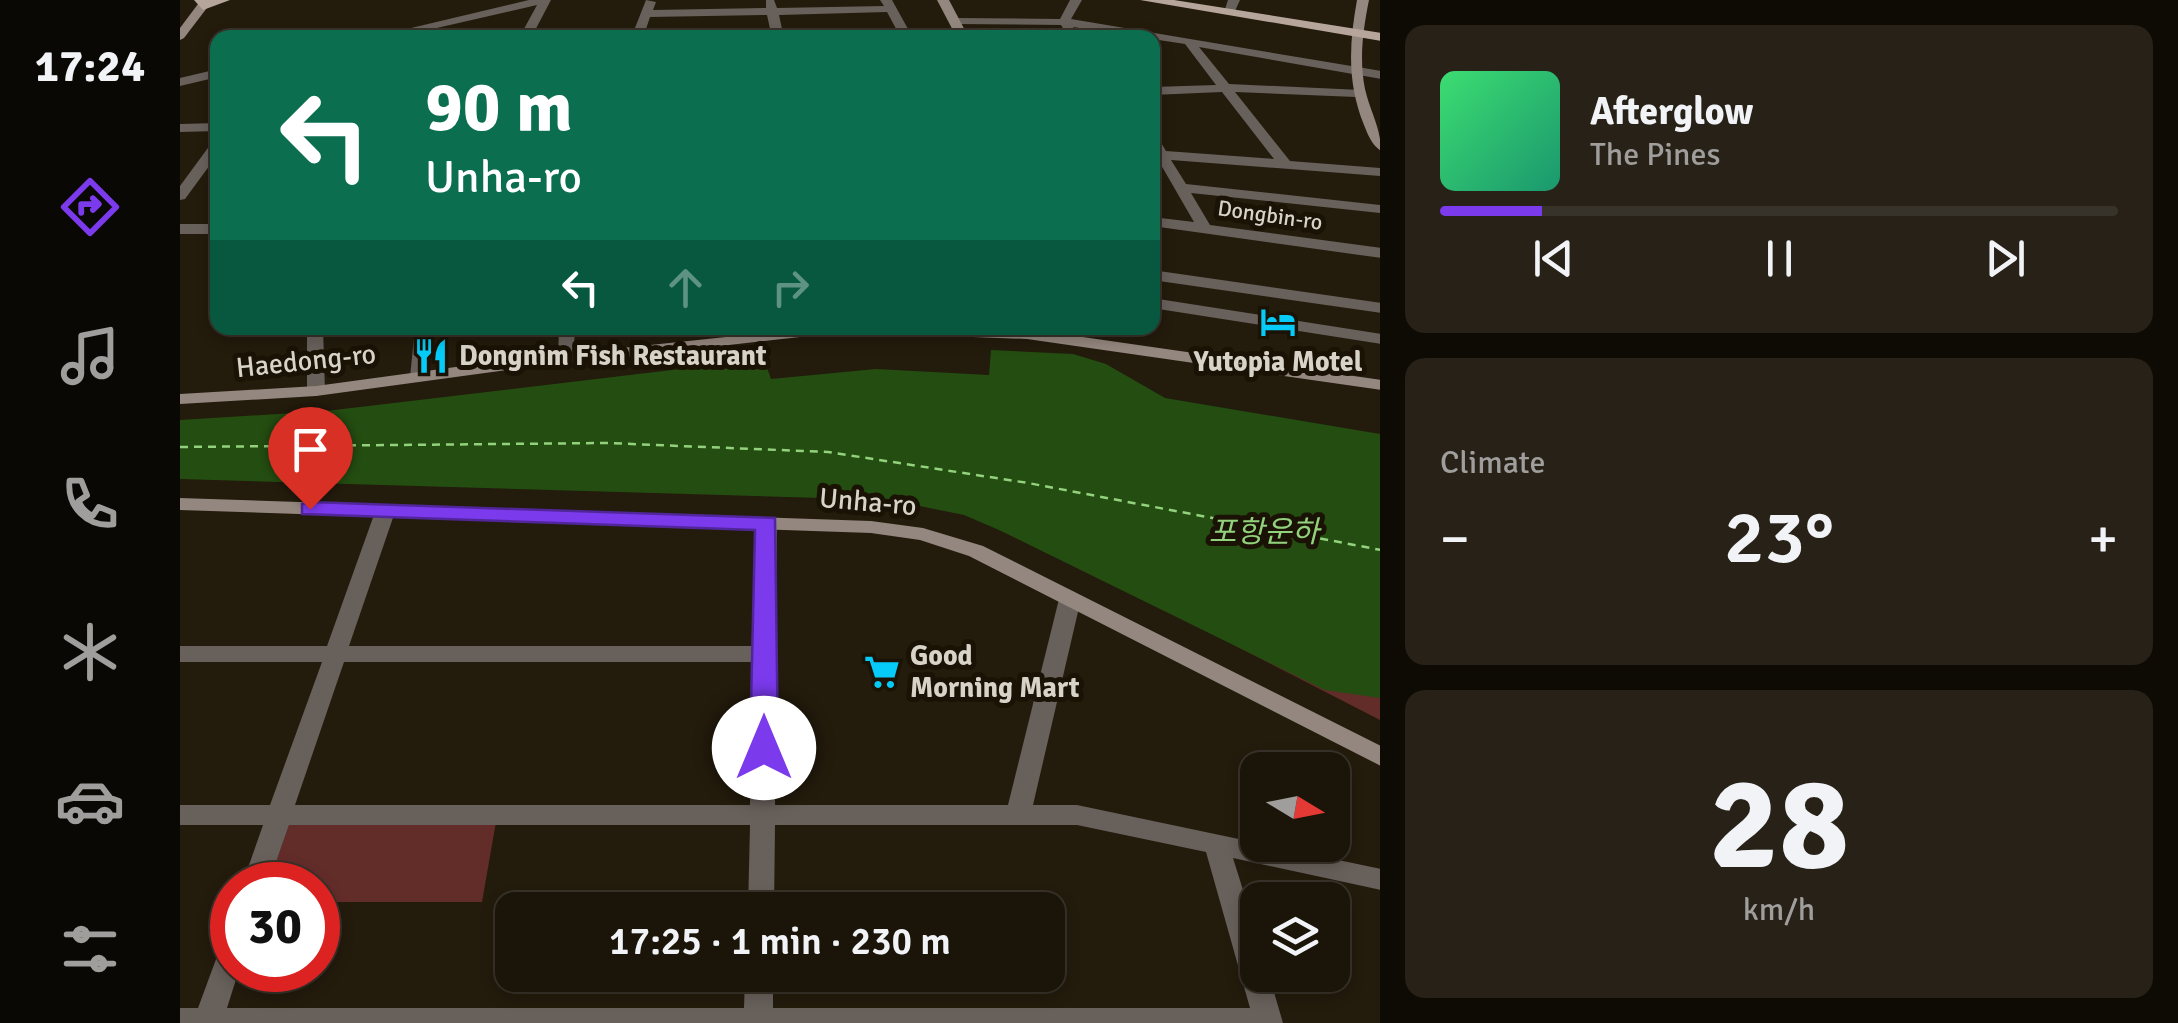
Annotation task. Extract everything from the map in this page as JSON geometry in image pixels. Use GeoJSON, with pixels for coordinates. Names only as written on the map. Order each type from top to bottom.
{"type":"FeatureCollection","features":[{"type":"Feature","properties":{"kind":"main road"},"geometry":{"type":"LineString","coordinates":[[204,2],[223,0]]}},
{"type":"Feature","properties":{"kind":"main road"},"geometry":{"type":"LineString","coordinates":[[1147,0],[1358,30]]}},
{"type":"Feature","properties":{"kind":"main road"},"geometry":{"type":"LineString","coordinates":[[1178,0],[1232,4],[1380,34]]}},
{"type":"Feature","properties":{"kind":"street"},"geometry":{"type":"LineString","coordinates":[[411,30],[544,0]]}},
{"type":"Feature","properties":{"kind":"street"},"geometry":{"type":"LineString","coordinates":[[529,30],[544,0]]}},
{"type":"Feature","properties":{"kind":"street"},"geometry":{"type":"LineString","coordinates":[[640,30],[651,0]]}},
{"type":"Feature","properties":{"kind":"street"},"geometry":{"type":"LineString","coordinates":[[944,0],[959,30]]}},
{"type":"Feature","properties":{"kind":"street"},"geometry":{"type":"LineString","coordinates":[[1064,22],[1076,0]]}},
{"type":"Feature","properties":{"kind":"street"},"geometry":{"type":"LineString","coordinates":[[1362,0],[1352,70],[1356,93],[1374,120],[1380,147]]}},
{"type":"Feature","properties":{"kind":"street"},"geometry":{"type":"LineString","coordinates":[[180,36],[204,2]]}},
{"type":"Feature","properties":{"kind":"street"},"geometry":{"type":"LineString","coordinates":[[646,14],[770,5],[888,4],[903,30]]}},
{"type":"Feature","properties":{"kind":"street"},"geometry":{"type":"LineString","coordinates":[[770,5],[776,30]]}},
{"type":"Feature","properties":{"kind":"street"},"geometry":{"type":"LineString","coordinates":[[955,21],[1064,22],[1114,30]]}},
{"type":"Feature","properties":{"kind":"street"},"geometry":{"type":"LineString","coordinates":[[1064,22],[1070,30]]}},
{"type":"Feature","properties":{"kind":"street"},"geometry":{"type":"LineString","coordinates":[[1160,37],[1380,75]]}},
{"type":"Feature","properties":{"kind":"street"},"geometry":{"type":"LineString","coordinates":[[1189,42],[1286,165]]}},
{"type":"Feature","properties":{"kind":"street"},"geometry":{"type":"LineString","coordinates":[[180,82],[210,75]]}},
{"type":"Feature","properties":{"kind":"street"},"geometry":{"type":"LineString","coordinates":[[1160,91],[1228,88],[1356,93]]}},
{"type":"Feature","properties":{"kind":"street"},"geometry":{"type":"LineString","coordinates":[[180,128],[210,128]]}},
{"type":"Feature","properties":{"kind":"street"},"geometry":{"type":"LineString","coordinates":[[180,196],[210,155]]}},
{"type":"Feature","properties":{"kind":"street"},"geometry":{"type":"LineString","coordinates":[[1160,155],[1380,172]]}},
{"type":"Feature","properties":{"kind":"street"},"geometry":{"type":"LineString","coordinates":[[1160,156],[1185,188],[1206,228]]}},
{"type":"Feature","properties":{"kind":"street"},"geometry":{"type":"LineString","coordinates":[[1185,188],[1380,209]]}},
{"type":"Feature","properties":{"kind":"street","name":"Dongbin-ro"},"geometry":{"type":"LineString","coordinates":[[1160,222],[1380,253]]}},
{"type":"Feature","properties":{"kind":"street"},"geometry":{"type":"LineString","coordinates":[[180,229],[210,229]]}},
{"type":"Feature","properties":{"kind":"street"},"geometry":{"type":"LineString","coordinates":[[1160,275],[1380,308]]}},
{"type":"Feature","properties":{"kind":"street"},"geometry":{"type":"LineString","coordinates":[[1160,304],[1380,339]]}},
{"type":"Feature","properties":{"kind":"street"},"geometry":{"type":"LineString","coordinates":[[315,335],[316,391]]}},
{"type":"Feature","properties":{"kind":"street"},"geometry":{"type":"LineString","coordinates":[[419,376],[422,335]]}},
{"type":"Feature","properties":{"kind":"street"},"geometry":{"type":"LineString","coordinates":[[567,335],[567,359]]}},
{"type":"Feature","properties":{"kind":"street","name":"Haedong-ro"},"geometry":{"type":"LineString","coordinates":[[180,399],[316,391],[791,335]]}},
{"type":"Feature","properties":{"kind":"street"},"geometry":{"type":"LineString","coordinates":[[1053,335],[1380,385]]}},
{"type":"Feature","properties":{"kind":"street"},"geometry":{"type":"LineString","coordinates":[[1131,335],[1141,348]]}},
{"type":"Feature","properties":{"kind":"street","name":"Unha-ro"},"geometry":{"type":"LineString","coordinates":[[180,504],[767,523],[923,534],[976,551],[1380,756]]}},
{"type":"Feature","properties":{"kind":"street"},"geometry":{"type":"LineString","coordinates":[[263,862],[385,512]]}},
{"type":"Feature","properties":{"kind":"street"},"geometry":{"type":"LineString","coordinates":[[760,892],[767,523]]}},
{"type":"Feature","properties":{"kind":"street"},"geometry":{"type":"LineString","coordinates":[[1018,816],[1070,599]]}},
{"type":"Feature","properties":{"kind":"street"},"geometry":{"type":"LineString","coordinates":[[180,654],[764,654]]}},
{"type":"Feature","properties":{"kind":"street"},"geometry":{"type":"LineString","coordinates":[[180,815],[1077,815],[1380,880]]}},
{"type":"Feature","properties":{"kind":"street"},"geometry":{"type":"LineString","coordinates":[[212,992],[198,1021],[1268,1022],[1216,846]]}},
{"type":"Feature","properties":{"kind":"street"},"geometry":{"type":"LineString","coordinates":[[758,1021],[759,992]]}},
{"type":"Feature","properties":{"kind":"shaded area"},"geometry":{"type":"Polygon","coordinates":[[[1234,645],[1291,649],[1380,667],[1380,720],[1234,645]]]}},
{"type":"Feature","properties":{"kind":"shaded area"},"geometry":{"type":"Polygon","coordinates":[[[290,822],[496,822],[482,902],[340,902],[340,862],[276,862],[290,822]]]}},
{"type":"Feature","properties":{"kind":"water","name":"포항운하"},"geometry":{"type":"Polygon","coordinates":[[[991,350],[1073,354],[1106,364],[1165,398],[1380,434],[1380,698],[1325,690],[964,515],[890,500],[180,479],[180,420],[326,411],[764,359],[771,379],[876,369],[989,375],[991,350]]]}},
{"type":"Feature","properties":{"kind":"ferry route"},"geometry":{"type":"LineString","coordinates":[[180,447],[607,443],[828,452],[1028,483],[1380,550]]}},
{"type":"Feature","properties":{"kind":"place","name":"Yutopia Motel"},"geometry":{"type":"Point","coordinates":[1278,322]}},
{"type":"Feature","properties":{"kind":"place","name":"Dongnim Fish Restaurant"},"geometry":{"type":"Point","coordinates":[431,356]}},
{"type":"Feature","properties":{"kind":"place","name":"Good Morning Mart"},"geometry":{"type":"Point","coordinates":[882,672]}},
{"type":"Feature","properties":{"kind":"route"},"geometry":{"type":"LineString","coordinates":[[310,509],[767,523],[764,748]]}}]}
